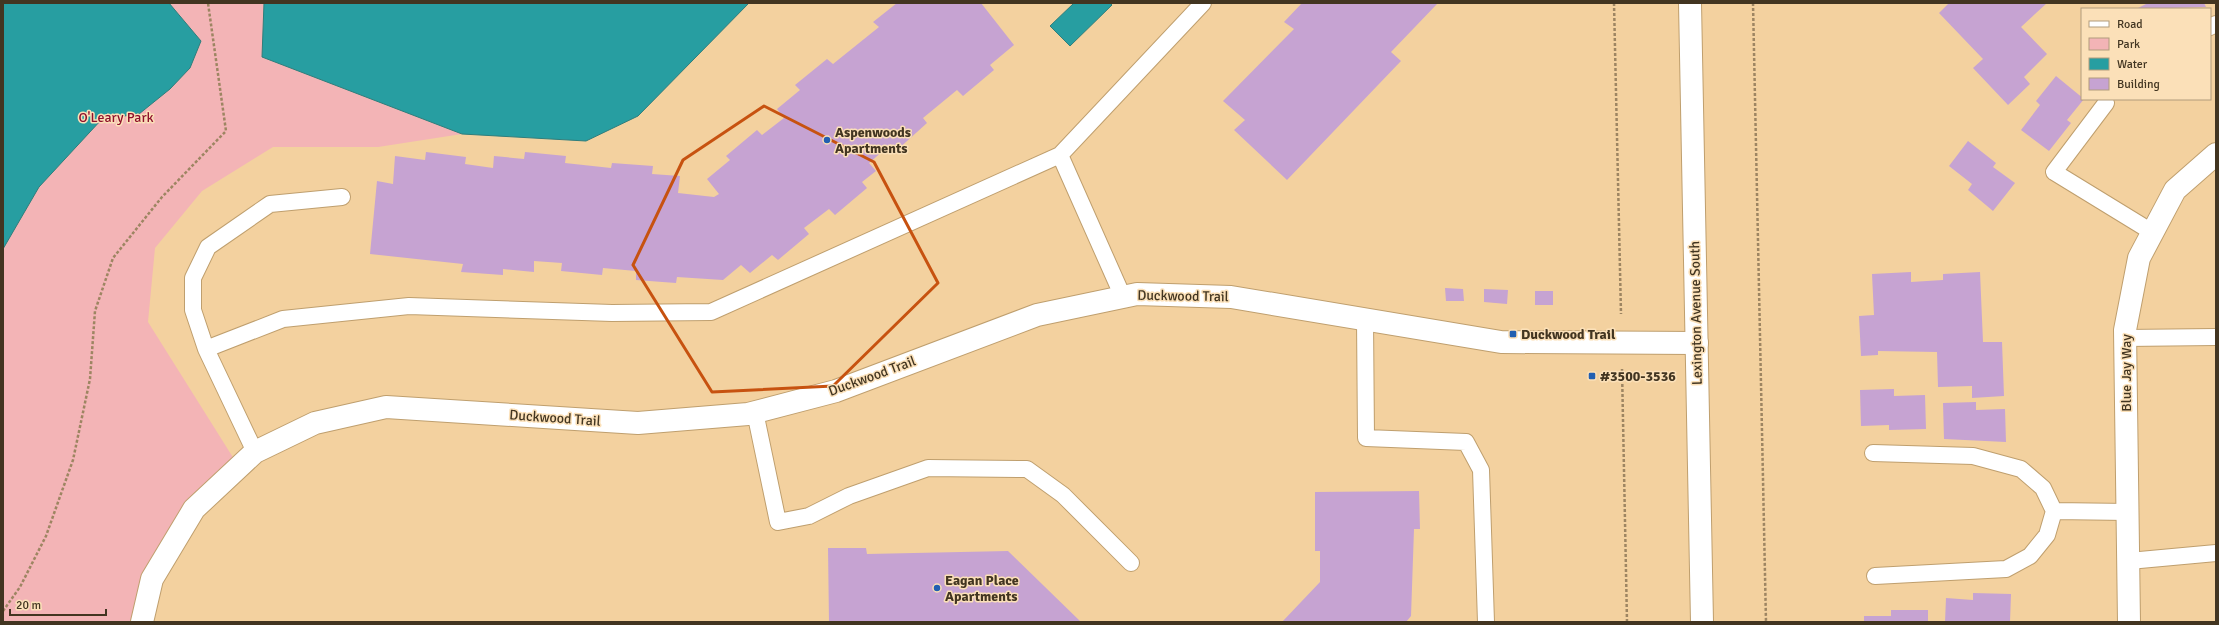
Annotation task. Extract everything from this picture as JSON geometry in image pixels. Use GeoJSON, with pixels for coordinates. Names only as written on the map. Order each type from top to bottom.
{"type":"FeatureCollection","features":[{"type":"Feature","properties":{"kind":"street","name":"Lexington Avenue South"},"geometry":{"type":"LineString","coordinates":[[1690,3],[1702,622]]}},
{"type":"Feature","properties":{"kind":"street","name":"Blue Jay Way"},"geometry":{"type":"LineString","coordinates":[[2129,622],[2125,338],[2139,258],[2175,190],[2216,154]]}},
{"type":"Feature","properties":{"kind":"street","name":"Duckwood Trail"},"geometry":{"type":"LineString","coordinates":[[142,622],[152,579],[194,509],[255,452],[315,423],[386,407],[638,423],[755,412],[836,391],[1037,315],[1137,294],[1231,297],[1501,342],[1697,343]]}},
{"type":"Feature","properties":{"kind":"lane"},"geometry":{"type":"LineString","coordinates":[[206,350],[283,319],[408,306],[612,313],[711,312],[1060,155],[1203,3]]}},
{"type":"Feature","properties":{"kind":"lane"},"geometry":{"type":"LineString","coordinates":[[2106,103],[2054,172],[2152,232]]}},
{"type":"Feature","properties":{"kind":"lane"},"geometry":{"type":"LineString","coordinates":[[1060,155],[1123,297]]}},
{"type":"Feature","properties":{"kind":"lane"},"geometry":{"type":"LineString","coordinates":[[255,452],[206,350],[193,310],[193,278],[208,247],[270,204],[342,197]]}},
{"type":"Feature","properties":{"kind":"lane"},"geometry":{"type":"LineString","coordinates":[[1365,320],[1366,438],[1466,442],[1481,470],[1486,622]]}},
{"type":"Feature","properties":{"kind":"lane"},"geometry":{"type":"LineString","coordinates":[[2125,338],[2216,337]]}},
{"type":"Feature","properties":{"kind":"lane"},"geometry":{"type":"LineString","coordinates":[[755,412],[778,522],[809,516],[849,496],[928,468],[1027,469],[1063,495],[1131,563]]}},
{"type":"Feature","properties":{"kind":"lane"},"geometry":{"type":"LineString","coordinates":[[1872,453],[1973,456],[2020,469],[2043,488],[2054,511],[2047,535],[2030,556],[2006,569],[1875,576]]}},
{"type":"Feature","properties":{"kind":"lane"},"geometry":{"type":"LineString","coordinates":[[2054,511],[2128,512]]}},
{"type":"Feature","properties":{"kind":"lane"},"geometry":{"type":"LineString","coordinates":[[2128,561],[2216,553]]}},
{"type":"Feature","properties":{"kind":"path"},"geometry":{"type":"LineString","coordinates":[[3,611],[20,587],[46,536],[73,460],[90,379],[95,312],[113,258],[162,198],[226,131],[208,3]]}},
{"type":"Feature","properties":{"kind":"path"},"geometry":{"type":"LineString","coordinates":[[1753,3],[1766,622]]}},
{"type":"Feature","properties":{"kind":"highlighted area"},"geometry":{"type":"Polygon","coordinates":[[[764,106],[874,162],[938,283],[833,386],[712,392],[633,265],[683,160],[764,106]]]}},
{"type":"Feature","properties":{"kind":"green space","name":"O'Leary Park"},"geometry":{"type":"Polygon","coordinates":[[[3,3],[749,3],[638,116],[586,141],[462,134],[378,147],[273,147],[202,191],[155,248],[148,322],[239,467],[190,516],[142,622],[3,622],[3,3]]]}},
{"type":"Feature","properties":{"kind":"water"},"geometry":{"type":"Polygon","coordinates":[[[3,3],[169,3],[201,41],[190,68],[170,89],[139,114],[102,119],[39,187],[3,249],[3,3]]]}},
{"type":"Feature","properties":{"kind":"water"},"geometry":{"type":"Polygon","coordinates":[[[264,3],[749,3],[638,116],[586,141],[462,134],[262,57],[264,3]]]}},
{"type":"Feature","properties":{"kind":"water"},"geometry":{"type":"Polygon","coordinates":[[[1074,3],[1110,3],[1112,5],[1070,46],[1050,26],[1074,3]]]}},
{"type":"Feature","properties":{"kind":"building","name":"Aspenwoods Apartments"},"geometry":{"type":"Polygon","coordinates":[[[897,3],[981,3],[1014,45],[990,65],[994,70],[963,96],[957,90],[923,118],[927,123],[896,151],[891,144],[869,163],[876,171],[862,182],[867,188],[835,215],[829,209],[804,228],[809,234],[778,260],[772,255],[750,273],[741,265],[723,280],[677,277],[676,283],[636,280],[636,271],[603,268],[602,275],[561,271],[562,263],[534,261],[534,272],[503,269],[503,275],[461,272],[463,264],[370,254],[377,181],[393,184],[395,156],[425,160],[426,152],[466,157],[465,164],[493,168],[494,156],[524,159],[525,152],[566,156],[565,163],[611,168],[612,163],[653,166],[652,174],[680,176],[678,193],[714,197],[719,194],[707,179],[730,160],[726,156],[757,130],[762,135],[784,118],[777,109],[800,90],[795,85],[827,59],[833,64],[879,27],[873,22],[897,3]]]}},
{"type":"Feature","properties":{"kind":"building"},"geometry":{"type":"Polygon","coordinates":[[[1302,3],[1438,3],[1391,52],[1401,61],[1287,180],[1234,130],[1245,120],[1223,101],[1294,29],[1284,22],[1302,3]]]}},
{"type":"Feature","properties":{"kind":"building"},"geometry":{"type":"Polygon","coordinates":[[[1949,3],[2047,3],[2021,27],[2047,54],[2024,77],[2030,84],[2008,105],[1973,68],[1983,59],[1939,13],[1949,3]]]}},
{"type":"Feature","properties":{"kind":"building"},"geometry":{"type":"Polygon","coordinates":[[[2148,3],[2204,3],[2206,7],[2171,8],[2138,8],[2148,3]]]}},
{"type":"Feature","properties":{"kind":"building"},"geometry":{"type":"Polygon","coordinates":[[[2056,76],[2081,97],[2081,100],[2083,100],[2067,120],[2071,123],[2049,151],[2021,130],[2040,105],[2036,101],[2056,76]]]}},
{"type":"Feature","properties":{"kind":"building"},"geometry":{"type":"Polygon","coordinates":[[[1968,141],[1996,163],[1993,167],[2015,183],[1993,211],[1968,190],[1972,184],[1949,166],[1968,141]]]}},
{"type":"Feature","properties":{"kind":"building"},"geometry":{"type":"Polygon","coordinates":[[[1911,272],[1911,282],[1943,280],[1943,274],[1980,272],[1983,342],[2002,342],[2004,396],[1972,398],[1972,386],[1938,387],[1937,352],[1878,351],[1878,355],[1861,356],[1859,316],[1874,315],[1872,274],[1911,272]]]}},
{"type":"Feature","properties":{"kind":"building"},"geometry":{"type":"Polygon","coordinates":[[[1445,288],[1463,289],[1464,301],[1446,301],[1445,288]]]}},
{"type":"Feature","properties":{"kind":"building"},"geometry":{"type":"Polygon","coordinates":[[[1484,289],[1508,290],[1507,304],[1484,302],[1484,289]]]}},
{"type":"Feature","properties":{"kind":"building"},"geometry":{"type":"Polygon","coordinates":[[[1535,291],[1553,291],[1553,305],[1535,305],[1535,291]]]}},
{"type":"Feature","properties":{"kind":"building"},"geometry":{"type":"Polygon","coordinates":[[[1894,389],[1894,396],[1925,395],[1926,429],[1889,430],[1889,425],[1861,426],[1860,390],[1894,389]]]}},
{"type":"Feature","properties":{"kind":"building"},"geometry":{"type":"Polygon","coordinates":[[[1976,402],[1976,410],[2005,409],[2006,442],[1944,439],[1943,403],[1976,402]]]}},
{"type":"Feature","properties":{"kind":"building"},"geometry":{"type":"Polygon","coordinates":[[[1419,491],[1420,529],[1414,529],[1411,616],[1406,622],[1282,622],[1320,582],[1320,551],[1315,551],[1315,492],[1419,491]]]}},
{"type":"Feature","properties":{"kind":"building","name":"Eagan Place Apartments"},"geometry":{"type":"Polygon","coordinates":[[[828,548],[866,548],[867,554],[1008,551],[1081,622],[829,622],[828,548]]]}},
{"type":"Feature","properties":{"kind":"building"},"geometry":{"type":"Polygon","coordinates":[[[1973,593],[2011,594],[2010,622],[1945,622],[1946,598],[1973,600],[1973,593]]]}},
{"type":"Feature","properties":{"kind":"building"},"geometry":{"type":"Polygon","coordinates":[[[1891,610],[1928,610],[1928,622],[1864,622],[1864,616],[1891,616],[1891,610]]]}},
{"type":"Feature","properties":{"kind":"place","name":"Aspenwoods Apartments"},"geometry":{"type":"Point","coordinates":[827,140]}},
{"type":"Feature","properties":{"kind":"place","name":"Duckwood Trail"},"geometry":{"type":"Point","coordinates":[1513,334]}},
{"type":"Feature","properties":{"kind":"place","name":"#3500-3536"},"geometry":{"type":"Point","coordinates":[1592,376]}},
{"type":"Feature","properties":{"kind":"place","name":"Eagan Place Apartments"},"geometry":{"type":"Point","coordinates":[937,588]}}]}
